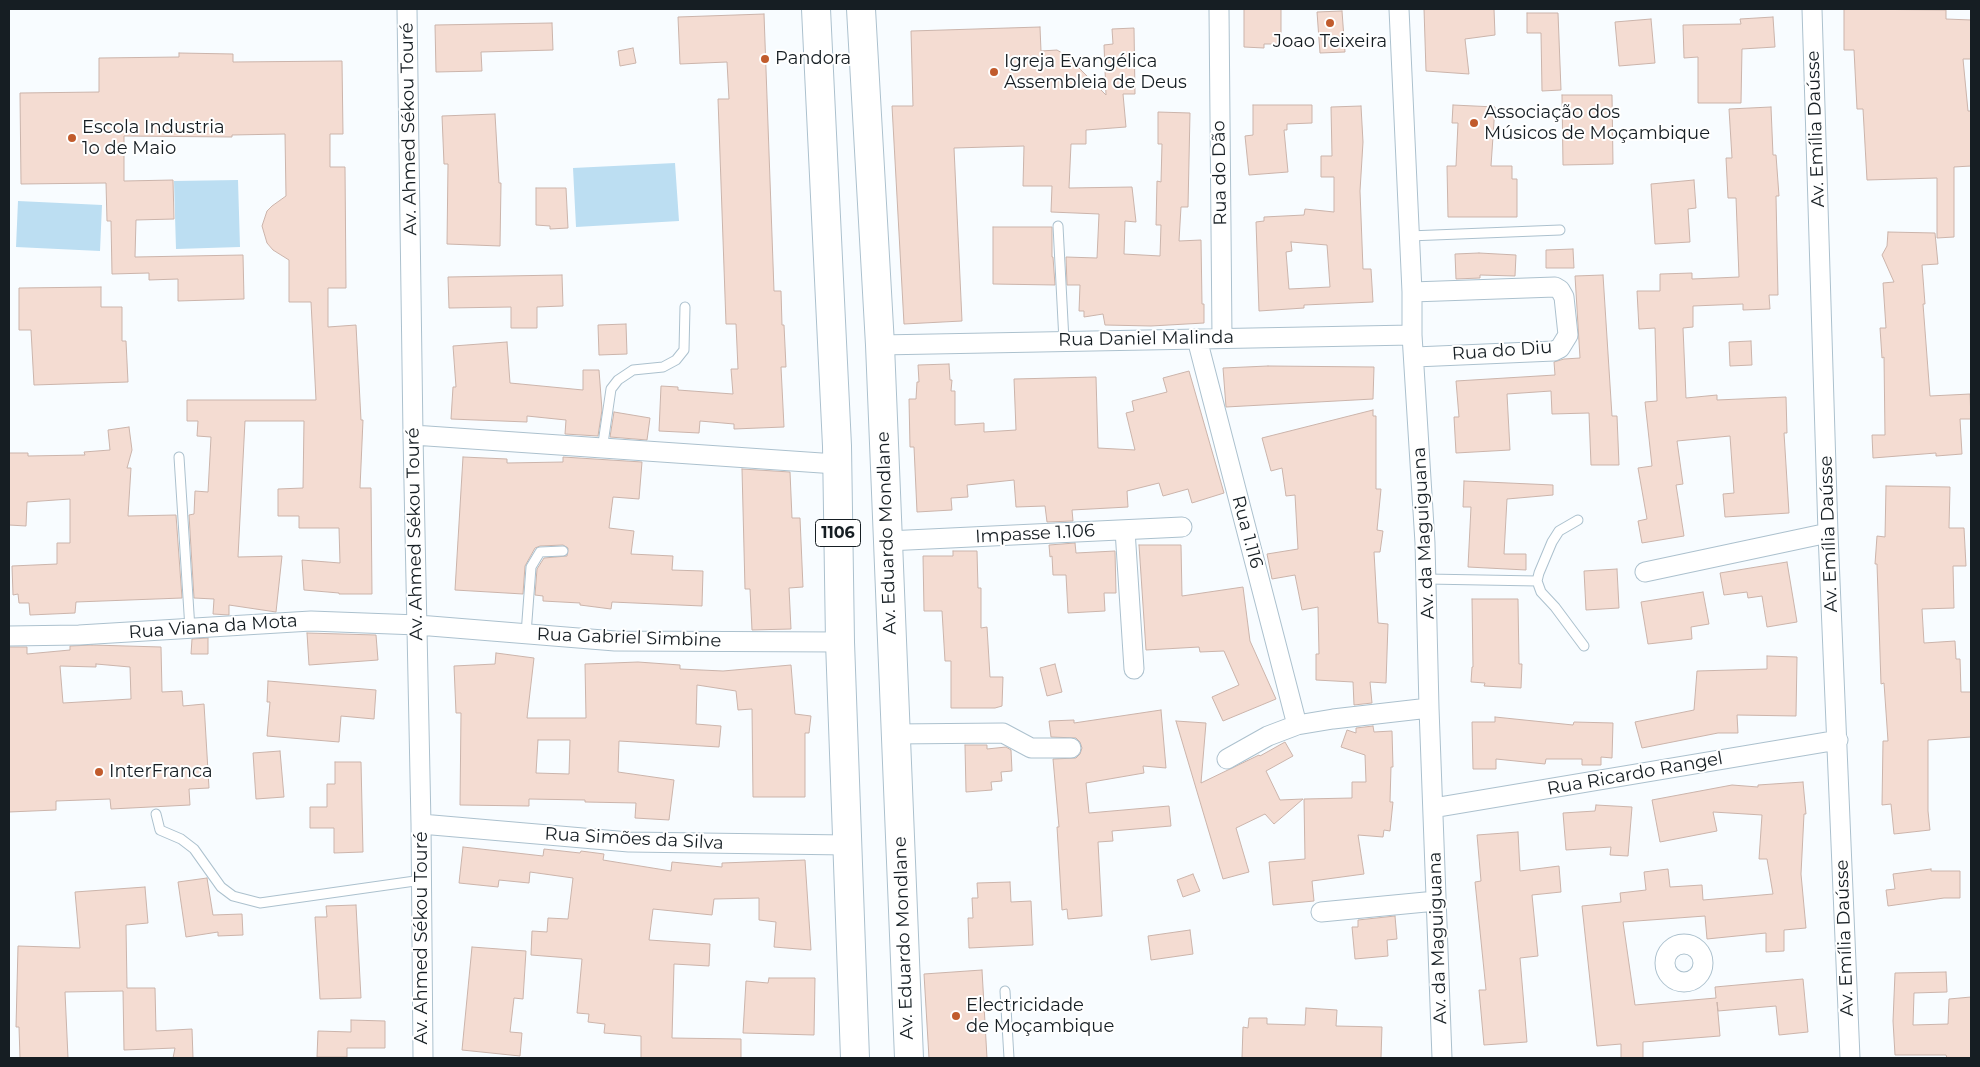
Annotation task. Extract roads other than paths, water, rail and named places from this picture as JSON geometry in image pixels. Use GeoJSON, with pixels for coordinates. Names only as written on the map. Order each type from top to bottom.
{"type":"FeatureCollection","features":[{"type":"Feature","properties":{"kind":"main road","name":"1106"},"geometry":{"type":"LineString","coordinates":[[816,9],[832,346],[840,642],[855,1058]]}},
{"type":"Feature","properties":{"kind":"main road","name":"Av. Eduardo Mondlane"},"geometry":{"type":"LineString","coordinates":[[861,9],[880,344],[909,1058]]}},
{"type":"Feature","properties":{"kind":"street","name":"Av. Ahmed Sékou Touré"},"geometry":{"type":"LineString","coordinates":[[407,9],[422,880],[423,1058]]}},
{"type":"Feature","properties":{"kind":"street","name":"Rua do Dão"},"geometry":{"type":"LineString","coordinates":[[1219,9],[1222,338]]}},
{"type":"Feature","properties":{"kind":"street","name":"Av. da Maguiguana"},"geometry":{"type":"LineString","coordinates":[[1399,9],[1412,292],[1412,335],[1426,578],[1442,1058]]}},
{"type":"Feature","properties":{"kind":"street","name":"Av. Emília Daússe"},"geometry":{"type":"LineString","coordinates":[[1812,9],[1828,533],[1850,1058]]}},
{"type":"Feature","properties":{"kind":"street","name":"Rua do Diu"},"geometry":{"type":"LineString","coordinates":[[1412,292],[1555,287],[1560,290],[1564,297],[1568,335],[1560,348],[1554,351],[1414,357]]}},
{"type":"Feature","properties":{"kind":"street","name":"Rua Daniel Malinda"},"geometry":{"type":"LineString","coordinates":[[880,344],[1412,335]]}},
{"type":"Feature","properties":{"kind":"street","name":"Rua 1.116"},"geometry":{"type":"LineString","coordinates":[[1197,339],[1297,726]]}},
{"type":"Feature","properties":{"kind":"street"},"geometry":{"type":"LineString","coordinates":[[413,435],[602,450],[836,464]]}},
{"type":"Feature","properties":{"kind":"street","name":"Impasse 1.106"},"geometry":{"type":"LineString","coordinates":[[887,541],[1182,527]]}},
{"type":"Feature","properties":{"kind":"street"},"geometry":{"type":"LineString","coordinates":[[1125,530],[1134,669]]}},
{"type":"Feature","properties":{"kind":"street"},"geometry":{"type":"LineString","coordinates":[[1645,572],[1828,533]]}},
{"type":"Feature","properties":{"kind":"street","name":"Rua Viana da Mota"},"geometry":{"type":"LineString","coordinates":[[9,636],[79,636],[311,621],[418,625]]}},
{"type":"Feature","properties":{"kind":"street","name":"Rua Gabriel Simbine"},"geometry":{"type":"LineString","coordinates":[[418,625],[614,641],[840,642]]}},
{"type":"Feature","properties":{"kind":"street"},"geometry":{"type":"LineString","coordinates":[[1227,759],[1268,736],[1297,726],[1334,719],[1429,708]]}},
{"type":"Feature","properties":{"kind":"street"},"geometry":{"type":"LineString","coordinates":[[895,734],[1003,733],[1031,748],[1072,748]]}},
{"type":"Feature","properties":{"kind":"street","name":"Rua Ricardo Rangel"},"geometry":{"type":"LineString","coordinates":[[1433,808],[1838,740]]}},
{"type":"Feature","properties":{"kind":"street","name":"Rua Simões da Silva"},"geometry":{"type":"LineString","coordinates":[[421,824],[629,842],[847,844]]}},
{"type":"Feature","properties":{"kind":"street"},"geometry":{"type":"LineString","coordinates":[[1321,912],[1436,901]]}},
{"type":"Feature","properties":{"kind":"lane"},"geometry":{"type":"LineString","coordinates":[[1058,226],[1064,341]]}},
{"type":"Feature","properties":{"kind":"lane"},"geometry":{"type":"LineString","coordinates":[[1408,236],[1560,230]]}},
{"type":"Feature","properties":{"kind":"lane"},"geometry":{"type":"LineString","coordinates":[[602,450],[611,389],[618,380],[633,370],[663,367],[676,360],[684,350],[685,307]]}},
{"type":"Feature","properties":{"kind":"lane"},"geometry":{"type":"LineString","coordinates":[[179,457],[190,629]]}},
{"type":"Feature","properties":{"kind":"lane"},"geometry":{"type":"LineString","coordinates":[[1578,520],[1559,531],[1552,542],[1537,581],[1542,592],[1584,646]]}},
{"type":"Feature","properties":{"kind":"lane"},"geometry":{"type":"LineString","coordinates":[[526,634],[532,567],[540,552],[563,551]]}},
{"type":"Feature","properties":{"kind":"lane"},"geometry":{"type":"LineString","coordinates":[[1426,578],[1537,581]]}},
{"type":"Feature","properties":{"kind":"lane"},"geometry":{"type":"LineString","coordinates":[[156,814],[160,830],[181,839],[194,849],[221,886],[233,896],[260,903],[422,880]]}},
{"type":"Feature","properties":{"kind":"lane"},"geometry":{"type":"LineString","coordinates":[[1005,991],[1009,1058]]}},
{"type":"Feature","properties":{"kind":"place","name":"Joao Teixeira"},"geometry":{"type":"Point","coordinates":[1330,23]}},
{"type":"Feature","properties":{"kind":"place","name":"Pandora"},"geometry":{"type":"Point","coordinates":[765,59]}},
{"type":"Feature","properties":{"kind":"place","name":"Igreja Evangélica Assembleia de Deus"},"geometry":{"type":"Point","coordinates":[994,72]}},
{"type":"Feature","properties":{"kind":"place","name":"Associação dos Músicos de Moçambique"},"geometry":{"type":"Point","coordinates":[1474,123]}},
{"type":"Feature","properties":{"kind":"place","name":"Escola Industria 1o de Maio"},"geometry":{"type":"Point","coordinates":[72,138]}},
{"type":"Feature","properties":{"kind":"place","name":"InterFranca"},"geometry":{"type":"Point","coordinates":[99,772]}},
{"type":"Feature","properties":{"kind":"place","name":"Electricidade de Moçambique"},"geometry":{"type":"Point","coordinates":[956,1016]}}]}
